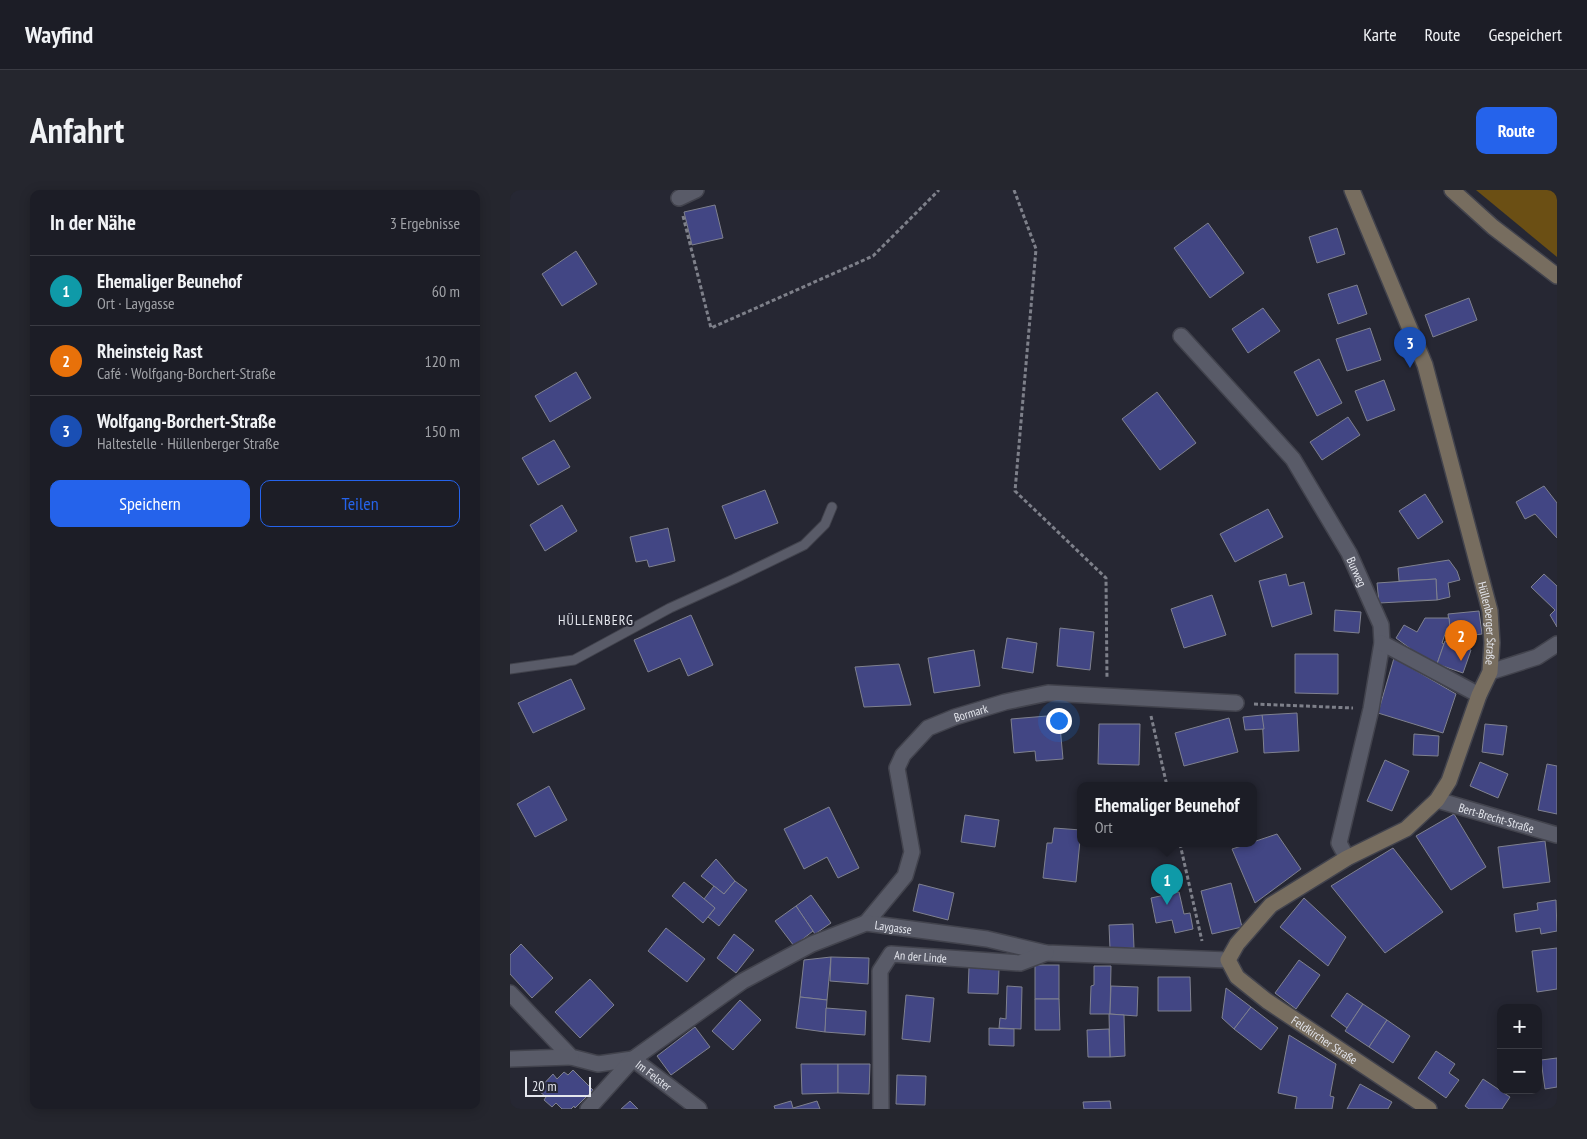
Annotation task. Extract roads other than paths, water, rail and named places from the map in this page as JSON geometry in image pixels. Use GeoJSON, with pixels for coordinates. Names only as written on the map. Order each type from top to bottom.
{"type":"FeatureCollection","features":[{"type":"Feature","properties":{"kind":"street"},"geometry":{"type":"LineString","coordinates":[[679,198],[696,190]]}},
{"type":"Feature","properties":{"kind":"street","name":"Hüllenberger Straße"},"geometry":{"type":"LineString","coordinates":[[1228,960],[1237,944],[1271,905],[1347,858],[1406,829],[1437,800],[1449,781],[1479,695],[1490,672],[1492,643],[1490,611],[1425,365],[1352,190]]}},
{"type":"Feature","properties":{"kind":"street"},"geometry":{"type":"LineString","coordinates":[[1452,190],[1493,227],[1557,276]]}},
{"type":"Feature","properties":{"kind":"street","name":"Burweg"},"geometry":{"type":"LineString","coordinates":[[1181,336],[1293,459],[1350,553],[1381,625],[1382,643],[1371,709],[1339,843],[1347,858]]}},
{"type":"Feature","properties":{"kind":"street"},"geometry":{"type":"LineString","coordinates":[[1382,643],[1479,695]]}},
{"type":"Feature","properties":{"kind":"street"},"geometry":{"type":"LineString","coordinates":[[1490,672],[1537,657],[1557,644]]}},
{"type":"Feature","properties":{"kind":"street","name":"Bormark"},"geometry":{"type":"LineString","coordinates":[[866,923],[905,876],[912,852],[897,768],[903,755],[928,728],[955,717],[1005,702],[1048,693],[1148,700],[1236,703]]}},
{"type":"Feature","properties":{"kind":"street","name":"Bert-Brecht-Straße"},"geometry":{"type":"LineString","coordinates":[[1437,800],[1557,835]]}},
{"type":"Feature","properties":{"kind":"street","name":"Laygasse"},"geometry":{"type":"LineString","coordinates":[[588,1109],[633,1059],[743,981],[812,944],[866,923],[987,939],[1046,954],[1228,960]]}},
{"type":"Feature","properties":{"kind":"street","name":"An der Linde"},"geometry":{"type":"LineString","coordinates":[[881,1109],[880,971],[891,954],[1020,963],[1046,954]]}},
{"type":"Feature","properties":{"kind":"street","name":"Feldkircher Straße"},"geometry":{"type":"LineString","coordinates":[[1228,960],[1237,977],[1267,1001],[1429,1109]]}},
{"type":"Feature","properties":{"kind":"street"},"geometry":{"type":"LineString","coordinates":[[510,993],[571,1057]]}},
{"type":"Feature","properties":{"kind":"street","name":"Im Felster"},"geometry":{"type":"LineString","coordinates":[[510,1059],[571,1057],[598,1064],[633,1059],[699,1109]]}},
{"type":"Feature","properties":{"kind":"lane"},"geometry":{"type":"LineString","coordinates":[[510,669],[574,660],[670,608],[804,545],[825,524],[832,507]]}},
{"type":"Feature","properties":{"kind":"place","name":"Wolfgang-Borchert-Straße"},"geometry":{"type":"Point","coordinates":[1410,368]}},
{"type":"Feature","properties":{"kind":"place","name":"Rheinsteig Rast"},"geometry":{"type":"Point","coordinates":[1461,661]}},
{"type":"Feature","properties":{"kind":"place","name":"Ehemaliger Beunehof"},"geometry":{"type":"Point","coordinates":[1167,905]}},
{"type":"Feature","properties":{"kind":"district","name":"HÜLLENBERG"},"geometry":{"type":"Point","coordinates":[596,620]}}]}
